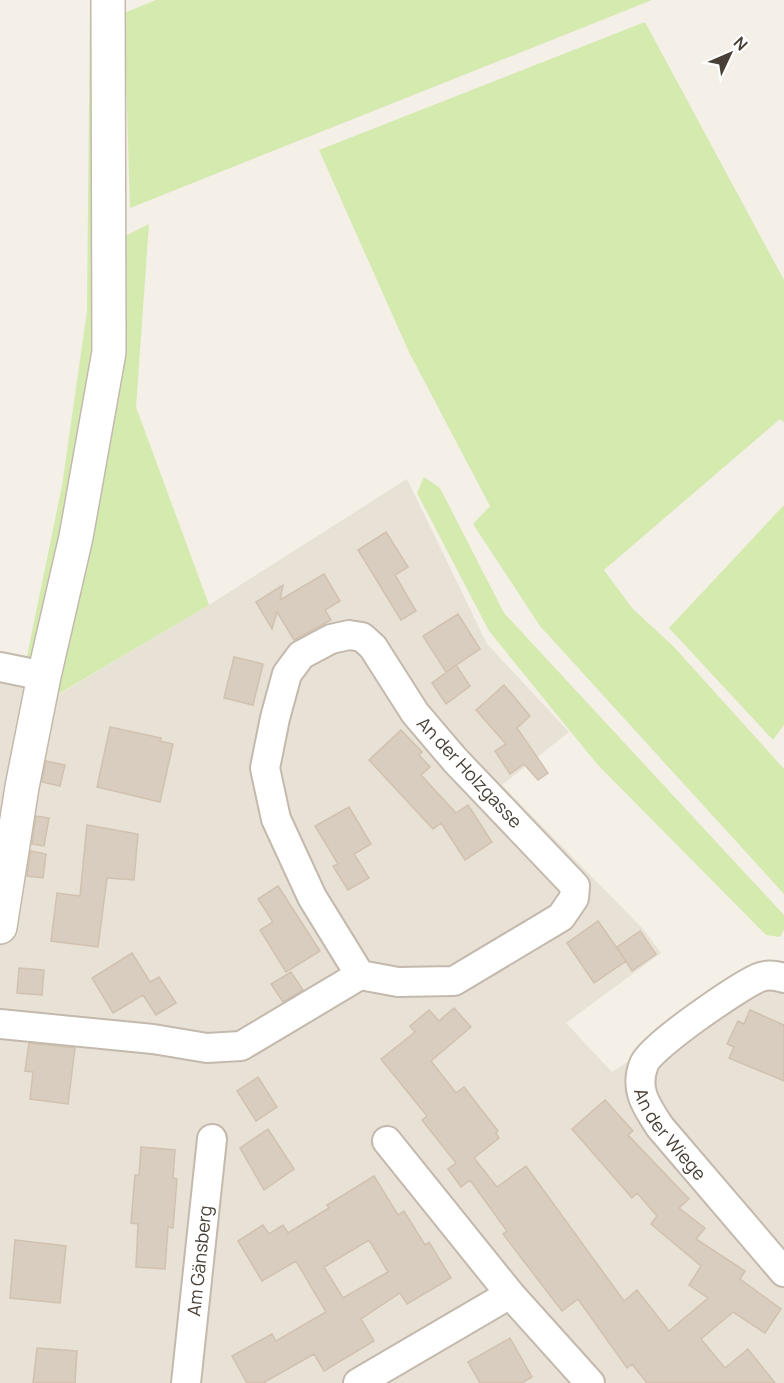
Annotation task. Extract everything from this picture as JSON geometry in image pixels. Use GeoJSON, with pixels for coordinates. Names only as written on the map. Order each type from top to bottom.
{"type":"FeatureCollection","features":[{"type":"Feature","properties":{"kind":"street"},"geometry":{"type":"LineString","coordinates":[[0,927],[13,841],[44,676],[76,537],[109,351],[108,0]]}},
{"type":"Feature","properties":{"kind":"street","name":"An der Holzgasse"},"geometry":{"type":"LineString","coordinates":[[349,635],[362,637],[373,646],[415,713],[448,753],[575,886],[574,898],[561,917],[454,981],[398,982],[360,975],[312,897],[276,819],[265,768],[274,718],[287,674],[301,655],[315,646],[349,635]]}},
{"type":"Feature","properties":{"kind":"street"},"geometry":{"type":"LineString","coordinates":[[0,667],[44,676]]}},
{"type":"Feature","properties":{"kind":"street","name":"An der Wiege"},"geometry":{"type":"LineString","coordinates":[[784,978],[774,974],[758,978],[710,1009],[656,1048],[645,1062],[640,1082],[643,1102],[660,1126],[784,1272]]}},
{"type":"Feature","properties":{"kind":"street"},"geometry":{"type":"LineString","coordinates":[[0,1024],[153,1039],[207,1048],[241,1046],[360,975]]}},
{"type":"Feature","properties":{"kind":"street","name":"Am Gänsberg"},"geometry":{"type":"LineString","coordinates":[[186,1383],[212,1139]]}},
{"type":"Feature","properties":{"kind":"street"},"geometry":{"type":"LineString","coordinates":[[387,1141],[510,1294],[590,1383]]}},
{"type":"Feature","properties":{"kind":"street"},"geometry":{"type":"LineString","coordinates":[[358,1383],[510,1294]]}},
{"type":"Feature","properties":{"kind":"shaded area"},"geometry":{"type":"Polygon","coordinates":[[[407,479],[487,644],[569,732],[502,785],[643,929],[661,953],[566,1023],[612,1072],[784,964],[784,1383],[0,1383],[0,657],[56,696],[209,605],[407,479]]]}},
{"type":"Feature","properties":{"kind":"green space"},"geometry":{"type":"Polygon","coordinates":[[[90,0],[93,0],[95,310],[83,426],[36,658],[26,661],[62,486],[87,311],[90,0]]]}},
{"type":"Feature","properties":{"kind":"green space"},"geometry":{"type":"Polygon","coordinates":[[[156,0],[652,0],[130,208],[124,13],[156,0]]]}},
{"type":"Feature","properties":{"kind":"green space"},"geometry":{"type":"Polygon","coordinates":[[[645,22],[784,280],[784,422],[780,419],[604,570],[632,608],[674,647],[784,769],[784,894],[540,626],[473,524],[490,506],[409,352],[319,150],[645,22]]]}},
{"type":"Feature","properties":{"kind":"green space"},"geometry":{"type":"Polygon","coordinates":[[[149,224],[136,407],[209,605],[55,696],[123,237],[149,224]]]}},
{"type":"Feature","properties":{"kind":"green space"},"geometry":{"type":"Polygon","coordinates":[[[424,477],[440,488],[504,613],[784,915],[784,930],[780,937],[766,935],[597,764],[489,631],[417,493],[424,477]]]}},
{"type":"Feature","properties":{"kind":"green space"},"geometry":{"type":"Polygon","coordinates":[[[784,505],[784,725],[773,740],[669,628],[784,505]]]}},
{"type":"Feature","properties":{"kind":"building"},"geometry":{"type":"Polygon","coordinates":[[[386,532],[408,567],[395,575],[416,611],[401,620],[358,550],[386,532]]]}},
{"type":"Feature","properties":{"kind":"building"},"geometry":{"type":"Polygon","coordinates":[[[324,574],[340,601],[325,610],[331,620],[294,640],[277,612],[272,629],[256,602],[283,585],[280,600],[324,574]]]}},
{"type":"Feature","properties":{"kind":"building"},"geometry":{"type":"Polygon","coordinates":[[[458,614],[480,649],[446,672],[423,636],[458,614]]]}},
{"type":"Feature","properties":{"kind":"building"},"geometry":{"type":"Polygon","coordinates":[[[234,657],[263,664],[253,705],[224,698],[234,657]]]}},
{"type":"Feature","properties":{"kind":"building"},"geometry":{"type":"Polygon","coordinates":[[[456,665],[470,686],[446,704],[432,683],[456,665]]]}},
{"type":"Feature","properties":{"kind":"building"},"geometry":{"type":"Polygon","coordinates":[[[504,685],[530,716],[517,728],[548,773],[538,780],[524,764],[510,774],[495,751],[506,744],[476,710],[504,685]]]}},
{"type":"Feature","properties":{"kind":"building"},"geometry":{"type":"Polygon","coordinates":[[[110,727],[161,738],[160,741],[173,744],[160,802],[97,787],[110,727]]]}},
{"type":"Feature","properties":{"kind":"building"},"geometry":{"type":"Polygon","coordinates":[[[401,730],[422,752],[419,755],[430,767],[421,775],[456,813],[468,805],[492,842],[465,860],[441,823],[433,829],[369,760],[401,730]]]}},
{"type":"Feature","properties":{"kind":"building"},"geometry":{"type":"Polygon","coordinates":[[[46,761],[65,765],[60,786],[42,782],[46,761]]]}},
{"type":"Feature","properties":{"kind":"building"},"geometry":{"type":"Polygon","coordinates":[[[349,807],[371,844],[354,854],[369,878],[348,890],[333,866],[338,864],[315,826],[349,807]]]}},
{"type":"Feature","properties":{"kind":"building"},"geometry":{"type":"Polygon","coordinates":[[[36,816],[49,818],[44,846],[32,844],[36,816]]]}},
{"type":"Feature","properties":{"kind":"building"},"geometry":{"type":"Polygon","coordinates":[[[87,825],[138,834],[134,880],[107,878],[98,947],[51,941],[57,893],[80,896],[87,825]]]}},
{"type":"Feature","properties":{"kind":"building"},"geometry":{"type":"Polygon","coordinates":[[[31,851],[46,854],[43,878],[27,876],[31,851]]]}},
{"type":"Feature","properties":{"kind":"building"},"geometry":{"type":"Polygon","coordinates":[[[278,886],[320,951],[286,972],[260,930],[273,922],[258,899],[278,886]]]}},
{"type":"Feature","properties":{"kind":"building"},"geometry":{"type":"Polygon","coordinates":[[[598,921],[626,961],[594,983],[567,943],[598,921]]]}},
{"type":"Feature","properties":{"kind":"building"},"geometry":{"type":"Polygon","coordinates":[[[640,931],[656,954],[632,971],[617,947],[640,931]]]}},
{"type":"Feature","properties":{"kind":"building"},"geometry":{"type":"Polygon","coordinates":[[[132,953],[150,982],[159,977],[176,1003],[156,1015],[143,995],[113,1013],[92,978],[132,953]]]}},
{"type":"Feature","properties":{"kind":"building"},"geometry":{"type":"Polygon","coordinates":[[[19,968],[44,970],[42,995],[17,993],[19,968]]]}},
{"type":"Feature","properties":{"kind":"building"},"geometry":{"type":"Polygon","coordinates":[[[291,972],[303,990],[283,1002],[271,984],[291,972]]]}},
{"type":"Feature","properties":{"kind":"building"},"geometry":{"type":"Polygon","coordinates":[[[454,1008],[471,1027],[431,1061],[456,1093],[464,1087],[498,1131],[496,1133],[499,1138],[474,1158],[497,1187],[526,1166],[624,1301],[637,1290],[669,1331],[708,1298],[689,1285],[701,1266],[651,1224],[657,1216],[637,1193],[632,1198],[572,1129],[605,1100],[633,1131],[628,1135],[689,1199],[679,1208],[705,1228],[696,1239],[745,1271],[740,1279],[781,1309],[765,1333],[733,1312],[701,1339],[725,1368],[748,1349],[775,1383],[647,1383],[632,1364],[627,1368],[578,1299],[562,1311],[503,1234],[507,1231],[470,1180],[461,1187],[448,1169],[456,1163],[422,1120],[427,1116],[381,1059],[415,1032],[410,1026],[429,1010],[439,1021],[454,1008]]]}},
{"type":"Feature","properties":{"kind":"building"},"geometry":{"type":"Polygon","coordinates":[[[750,1010],[784,1025],[784,1081],[729,1058],[734,1047],[727,1044],[738,1021],[744,1024],[750,1010]]]}},
{"type":"Feature","properties":{"kind":"building"},"geometry":{"type":"Polygon","coordinates":[[[29,1043],[75,1048],[68,1104],[30,1099],[33,1072],[25,1071],[29,1043]]]}},
{"type":"Feature","properties":{"kind":"building"},"geometry":{"type":"Polygon","coordinates":[[[258,1077],[277,1107],[256,1121],[237,1091],[258,1077]]]}},
{"type":"Feature","properties":{"kind":"building"},"geometry":{"type":"Polygon","coordinates":[[[268,1129],[294,1169],[264,1190],[240,1148],[268,1129]]]}},
{"type":"Feature","properties":{"kind":"building"},"geometry":{"type":"Polygon","coordinates":[[[141,1147],[175,1150],[173,1178],[177,1179],[173,1228],[168,1227],[165,1269],[136,1267],[138,1224],[131,1223],[135,1175],[139,1175],[141,1147]]]}},
{"type":"Feature","properties":{"kind":"building"},"geometry":{"type":"Polygon","coordinates":[[[374,1176],[398,1215],[404,1211],[425,1245],[429,1242],[451,1278],[407,1304],[400,1293],[361,1319],[374,1341],[324,1371],[314,1354],[263,1383],[247,1383],[232,1356],[272,1334],[276,1341],[326,1312],[296,1261],[262,1281],[238,1241],[263,1225],[269,1234],[283,1225],[288,1233],[329,1208],[327,1205],[374,1176]],[[369,1240],[324,1267],[343,1298],[388,1272],[369,1240]]]}},
{"type":"Feature","properties":{"kind":"building"},"geometry":{"type":"Polygon","coordinates":[[[15,1240],[66,1246],[60,1303],[10,1298],[15,1240]]]}},
{"type":"Feature","properties":{"kind":"building"},"geometry":{"type":"Polygon","coordinates":[[[510,1338],[532,1377],[522,1383],[480,1383],[468,1362],[510,1338]]]}},
{"type":"Feature","properties":{"kind":"building"},"geometry":{"type":"Polygon","coordinates":[[[37,1348],[77,1351],[75,1383],[33,1383],[37,1348]]]}}]}
